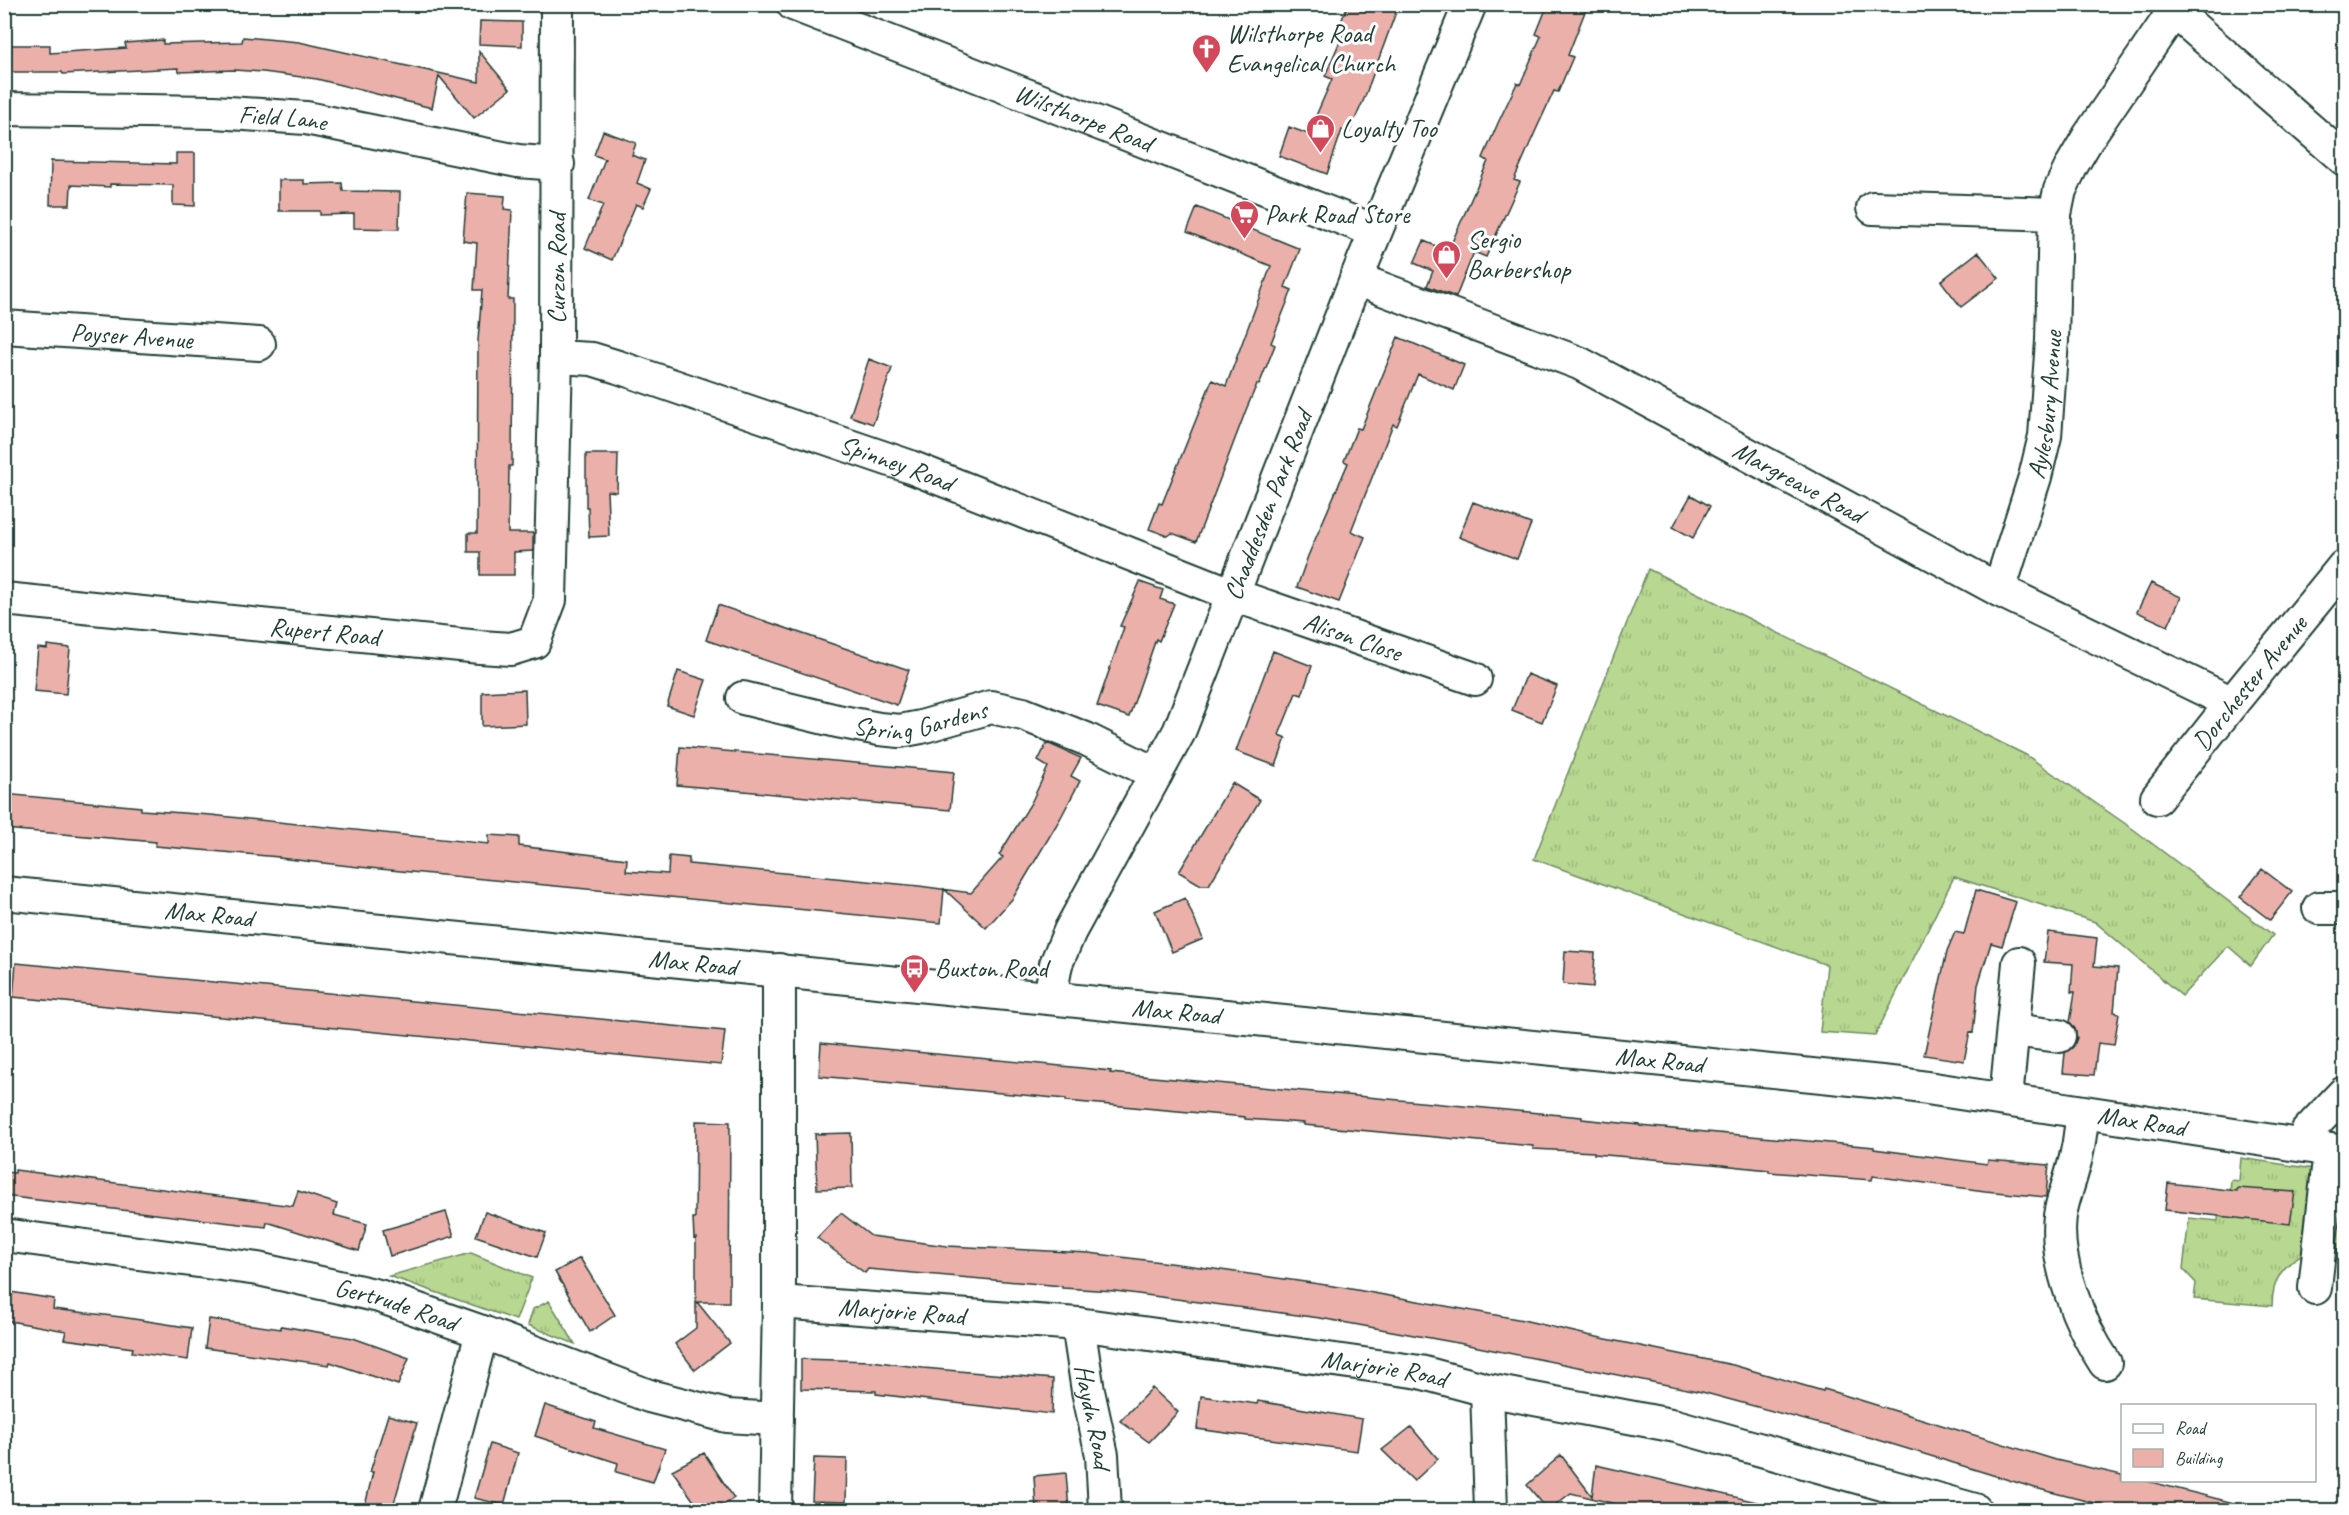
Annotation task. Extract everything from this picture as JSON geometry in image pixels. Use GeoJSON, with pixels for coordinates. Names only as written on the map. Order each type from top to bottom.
{"type":"FeatureCollection","features":[{"type":"Feature","properties":{"kind":"street","name":"Curzon Road"},"geometry":{"type":"LineString","coordinates":[[552,533],[558,164],[557,4]]}},
{"type":"Feature","properties":{"kind":"street","name":"Wilsthorpe Road"},"geometry":{"type":"LineString","coordinates":[[793,4],[1375,231]]}},
{"type":"Feature","properties":{"kind":"street","name":"Chaddesden Park Road"},"geometry":{"type":"LineString","coordinates":[[1050,997],[1056,964],[1070,931],[1179,732],[1231,594],[1375,231],[1470,4]]}},
{"type":"Feature","properties":{"kind":"street"},"geometry":{"type":"LineString","coordinates":[[2170,8],[2340,145]]}},
{"type":"Feature","properties":{"kind":"street","name":"Aylesbury Avenue"},"geometry":{"type":"LineString","coordinates":[[1999,590],[2035,477],[2045,436],[2052,341],[2055,213],[2060,190],[2072,165],[2170,8]]}},
{"type":"Feature","properties":{"kind":"street","name":"Field Lane"},"geometry":{"type":"LineString","coordinates":[[4,109],[214,112],[306,118],[518,161],[558,164]]}},
{"type":"Feature","properties":{"kind":"street"},"geometry":{"type":"LineString","coordinates":[[1873,208],[2055,213]]}},
{"type":"Feature","properties":{"kind":"street","name":"Margreave Road"},"geometry":{"type":"LineString","coordinates":[[1356,279],[1579,363],[1999,590],[2232,703]]}},
{"type":"Feature","properties":{"kind":"street","name":"Poyser Avenue"},"geometry":{"type":"LineString","coordinates":[[4,327],[259,344]]}},
{"type":"Feature","properties":{"kind":"street","name":"Spinney Road"},"geometry":{"type":"LineString","coordinates":[[556,357],[592,359],[618,367],[908,466],[1231,594]]}},
{"type":"Feature","properties":{"kind":"street","name":"Rupert Road"},"geometry":{"type":"LineString","coordinates":[[4,599],[511,649],[534,642],[550,600],[552,533]]}},
{"type":"Feature","properties":{"kind":"street","name":"Dorchester Avenue"},"geometry":{"type":"LineString","coordinates":[[2157,798],[2344,566]]}},
{"type":"Feature","properties":{"kind":"street","name":"Alison Close"},"geometry":{"type":"LineString","coordinates":[[1231,594],[1475,679]]}},
{"type":"Feature","properties":{"kind":"street","name":"Spring Gardens"},"geometry":{"type":"LineString","coordinates":[[743,698],[837,721],[900,731],[921,728],[991,707],[1023,714],[1086,739],[1156,774]]}},
{"type":"Feature","properties":{"kind":"street","name":"Max Road"},"geometry":{"type":"LineString","coordinates":[[4,893],[1900,1084],[2326,1150]]}},
{"type":"Feature","properties":{"kind":"street"},"geometry":{"type":"LineString","coordinates":[[2006,1099],[2019,963]]}},
{"type":"Feature","properties":{"kind":"street"},"geometry":{"type":"LineString","coordinates":[[775,1510],[779,1302],[779,970]]}},
{"type":"Feature","properties":{"kind":"street"},"geometry":{"type":"LineString","coordinates":[[2013,1030],[2059,1036]]}},
{"type":"Feature","properties":{"kind":"street"},"geometry":{"type":"LineString","coordinates":[[2315,1288],[2326,1150],[2307,1132],[2344,1093]]}},
{"type":"Feature","properties":{"kind":"street"},"geometry":{"type":"LineString","coordinates":[[2082,1113],[2078,1149],[2052,1248],[2070,1288],[2084,1328],[2105,1363]]}},
{"type":"Feature","properties":{"kind":"street","name":"Gertrude Road"},"geometry":{"type":"LineString","coordinates":[[4,1234],[258,1269],[379,1296],[650,1395],[727,1416],[777,1419]]}},
{"type":"Feature","properties":{"kind":"street","name":"Marjorie Road"},"geometry":{"type":"LineString","coordinates":[[779,1302],[1078,1324],[1420,1372],[1487,1390],[1676,1426],[1975,1510]]}},
{"type":"Feature","properties":{"kind":"street","name":"Haydn Road"},"geometry":{"type":"LineString","coordinates":[[1078,1324],[1088,1391],[1102,1455],[1105,1510]]}},
{"type":"Feature","properties":{"kind":"street"},"geometry":{"type":"LineString","coordinates":[[435,1510],[482,1332]]}},
{"type":"Feature","properties":{"kind":"street"},"geometry":{"type":"LineString","coordinates":[[1487,1390],[1491,1510]]}},
{"type":"Feature","properties":{"kind":"green space"},"geometry":{"type":"Polygon","coordinates":[[[1648,569],[2026,755],[2133,829],[2273,935],[2251,966],[2228,946],[2182,996],[2095,922],[1954,877],[1875,1036],[1820,1032],[1827,965],[1534,859],[1648,569]]]}},
{"type":"Feature","properties":{"kind":"green space"},"geometry":{"type":"Polygon","coordinates":[[[2241,1158],[2320,1170],[2310,1250],[2287,1266],[2277,1279],[2272,1306],[2194,1299],[2196,1283],[2183,1269],[2189,1218],[2218,1221],[2219,1206],[2229,1206],[2231,1180],[2239,1181],[2241,1158]]]}},
{"type":"Feature","properties":{"kind":"green space"},"geometry":{"type":"Polygon","coordinates":[[[2339,1172],[2344,1173],[2344,1267],[2330,1254],[2339,1172]]]}},
{"type":"Feature","properties":{"kind":"green space"},"geometry":{"type":"Polygon","coordinates":[[[471,1253],[532,1278],[516,1320],[389,1276],[471,1253]]]}},
{"type":"Feature","properties":{"kind":"green space"},"geometry":{"type":"Polygon","coordinates":[[[549,1301],[575,1344],[528,1325],[533,1309],[549,1301]]]}},
{"type":"Feature","properties":{"kind":"building"},"geometry":{"type":"Polygon","coordinates":[[[1348,4],[1399,4],[1364,99],[1349,133],[1342,130],[1327,174],[1279,156],[1289,127],[1308,134],[1332,79],[1325,76],[1343,34],[1337,32],[1348,4]]]}},
{"type":"Feature","properties":{"kind":"building"},"geometry":{"type":"Polygon","coordinates":[[[1548,4],[1588,4],[1568,55],[1573,57],[1558,92],[1554,91],[1514,180],[1520,182],[1486,257],[1474,252],[1456,297],[1427,286],[1433,271],[1414,263],[1424,241],[1448,251],[1488,161],[1483,158],[1498,123],[1517,83],[1520,85],[1541,36],[1536,34],[1548,4]]]}},
{"type":"Feature","properties":{"kind":"building"},"geometry":{"type":"Polygon","coordinates":[[[480,21],[522,22],[522,46],[479,44],[480,21]]]}},
{"type":"Feature","properties":{"kind":"building"},"geometry":{"type":"Polygon","coordinates":[[[243,37],[299,42],[479,82],[479,51],[510,89],[474,118],[439,76],[432,108],[317,79],[263,72],[234,70],[179,72],[178,68],[63,74],[62,72],[5,72],[4,56],[11,56],[11,45],[50,45],[50,53],[126,48],[125,43],[163,40],[163,44],[242,42],[243,37]]]}},
{"type":"Feature","properties":{"kind":"building"},"geometry":{"type":"Polygon","coordinates":[[[603,131],[636,143],[632,155],[645,160],[637,183],[651,189],[643,207],[636,204],[612,260],[585,248],[603,205],[589,200],[605,159],[594,155],[603,131]]]}},
{"type":"Feature","properties":{"kind":"building"},"geometry":{"type":"Polygon","coordinates":[[[176,153],[195,153],[195,206],[173,205],[173,185],[110,184],[110,187],[71,185],[70,205],[50,205],[51,161],[176,164],[176,153]]]}},
{"type":"Feature","properties":{"kind":"building"},"geometry":{"type":"Polygon","coordinates":[[[279,180],[304,180],[304,184],[342,183],[343,191],[400,192],[399,229],[354,228],[354,214],[320,215],[320,211],[279,211],[279,180]]]}},
{"type":"Feature","properties":{"kind":"building"},"geometry":{"type":"Polygon","coordinates":[[[467,193],[505,196],[504,209],[512,210],[508,299],[513,299],[512,466],[509,466],[508,533],[533,533],[533,551],[514,552],[514,575],[480,575],[480,552],[468,552],[468,533],[477,533],[478,341],[482,290],[474,290],[477,243],[463,241],[467,193]]]}},
{"type":"Feature","properties":{"kind":"building"},"geometry":{"type":"Polygon","coordinates":[[[1197,207],[1300,249],[1285,287],[1292,290],[1271,343],[1275,345],[1246,410],[1196,542],[1172,533],[1168,536],[1149,529],[1159,503],[1162,504],[1212,380],[1226,386],[1271,266],[1187,232],[1197,207]]]}},
{"type":"Feature","properties":{"kind":"building"},"geometry":{"type":"Polygon","coordinates":[[[1978,252],[1999,278],[1961,307],[1941,281],[1978,252]]]}},
{"type":"Feature","properties":{"kind":"building"},"geometry":{"type":"Polygon","coordinates":[[[1398,337],[1464,365],[1454,390],[1418,374],[1397,426],[1393,424],[1351,531],[1365,537],[1339,602],[1297,587],[1348,463],[1344,461],[1357,428],[1361,429],[1398,337]]]}},
{"type":"Feature","properties":{"kind":"building"},"geometry":{"type":"Polygon","coordinates":[[[869,359],[892,368],[873,424],[850,416],[869,359]]]}},
{"type":"Feature","properties":{"kind":"building"},"geometry":{"type":"Polygon","coordinates":[[[586,454],[618,454],[617,492],[607,491],[609,536],[589,537],[588,507],[586,507],[586,454]]]}},
{"type":"Feature","properties":{"kind":"building"},"geometry":{"type":"Polygon","coordinates":[[[1691,495],[1710,506],[1693,538],[1673,527],[1691,495]]]}},
{"type":"Feature","properties":{"kind":"building"},"geometry":{"type":"Polygon","coordinates":[[[1473,502],[1531,524],[1517,559],[1459,537],[1473,502]]]}},
{"type":"Feature","properties":{"kind":"building"},"geometry":{"type":"Polygon","coordinates":[[[1140,582],[1163,590],[1160,599],[1174,604],[1159,641],[1156,639],[1129,717],[1097,706],[1124,627],[1120,626],[1140,582]]]}},
{"type":"Feature","properties":{"kind":"building"},"geometry":{"type":"Polygon","coordinates":[[[2151,583],[2181,597],[2168,626],[2137,612],[2151,583]]]}},
{"type":"Feature","properties":{"kind":"building"},"geometry":{"type":"Polygon","coordinates":[[[718,605],[909,670],[897,705],[706,640],[718,605]]]}},
{"type":"Feature","properties":{"kind":"building"},"geometry":{"type":"Polygon","coordinates":[[[47,645],[70,648],[66,694],[34,691],[38,648],[47,649],[47,645]]]}},
{"type":"Feature","properties":{"kind":"building"},"geometry":{"type":"Polygon","coordinates":[[[1273,651],[1312,666],[1302,695],[1296,693],[1279,735],[1286,738],[1276,766],[1236,751],[1273,651]]]}},
{"type":"Feature","properties":{"kind":"building"},"geometry":{"type":"Polygon","coordinates":[[[678,671],[706,680],[694,715],[667,706],[678,671]]]}},
{"type":"Feature","properties":{"kind":"building"},"geometry":{"type":"Polygon","coordinates":[[[1527,674],[1557,686],[1542,722],[1512,710],[1527,674]]]}},
{"type":"Feature","properties":{"kind":"building"},"geometry":{"type":"Polygon","coordinates":[[[525,690],[526,724],[482,726],[482,692],[525,690]]]}},
{"type":"Feature","properties":{"kind":"building"},"geometry":{"type":"Polygon","coordinates":[[[1047,743],[1081,758],[1071,776],[1080,781],[1060,819],[1013,898],[986,928],[944,889],[971,893],[1003,857],[999,855],[1031,803],[1048,767],[1038,761],[1047,743]]]}},
{"type":"Feature","properties":{"kind":"building"},"geometry":{"type":"Polygon","coordinates":[[[680,747],[954,772],[950,810],[677,785],[680,747]]]}},
{"type":"Feature","properties":{"kind":"building"},"geometry":{"type":"Polygon","coordinates":[[[1232,783],[1260,800],[1209,885],[1201,885],[1179,872],[1232,783]]]}},
{"type":"Feature","properties":{"kind":"building"},"geometry":{"type":"Polygon","coordinates":[[[4,794],[141,807],[141,810],[211,815],[489,844],[489,835],[519,837],[519,846],[627,859],[626,871],[668,874],[669,856],[689,858],[689,864],[944,889],[941,923],[359,867],[155,846],[156,842],[4,829],[4,794]]]}},
{"type":"Feature","properties":{"kind":"building"},"geometry":{"type":"Polygon","coordinates":[[[2262,869],[2292,892],[2270,920],[2240,897],[2262,869]]]}},
{"type":"Feature","properties":{"kind":"building"},"geometry":{"type":"Polygon","coordinates":[[[1976,890],[2016,902],[2002,946],[1991,943],[1978,985],[1973,1033],[1970,1032],[1964,1061],[1924,1055],[1947,951],[1955,932],[1964,934],[1976,890]]]}},
{"type":"Feature","properties":{"kind":"building"},"geometry":{"type":"Polygon","coordinates":[[[1185,898],[1203,939],[1172,952],[1155,911],[1185,898]]]}},
{"type":"Feature","properties":{"kind":"building"},"geometry":{"type":"Polygon","coordinates":[[[2048,932],[2097,938],[2094,966],[2118,968],[2114,1012],[2119,1013],[2114,1045],[2098,1043],[2094,1075],[2063,1073],[2065,1053],[2073,1047],[2077,1038],[2070,1022],[2075,992],[2071,992],[2073,964],[2044,962],[2048,932]]]}},
{"type":"Feature","properties":{"kind":"building"},"geometry":{"type":"Polygon","coordinates":[[[1565,951],[1595,953],[1593,987],[1563,984],[1565,951]]]}},
{"type":"Feature","properties":{"kind":"building"},"geometry":{"type":"Polygon","coordinates":[[[16,963],[725,1031],[721,1065],[13,997],[16,963]]]}},
{"type":"Feature","properties":{"kind":"building"},"geometry":{"type":"Polygon","coordinates":[[[821,1043],[1111,1071],[1110,1073],[1582,1117],[1582,1119],[1640,1126],[1874,1147],[1874,1149],[1987,1164],[1988,1160],[2049,1165],[2046,1197],[1873,1176],[1872,1180],[1769,1172],[1769,1170],[1712,1164],[1594,1154],[1594,1152],[1533,1149],[1533,1146],[819,1076],[821,1043]]]}},
{"type":"Feature","properties":{"kind":"building"},"geometry":{"type":"Polygon","coordinates":[[[696,1121],[730,1122],[729,1302],[697,1302],[730,1343],[695,1370],[675,1344],[696,1328],[696,1238],[694,1239],[693,1218],[695,1218],[696,1121]]]}},
{"type":"Feature","properties":{"kind":"building"},"geometry":{"type":"Polygon","coordinates":[[[851,1133],[852,1188],[817,1189],[815,1134],[851,1133]]]}},
{"type":"Feature","properties":{"kind":"building"},"geometry":{"type":"Polygon","coordinates":[[[15,1170],[293,1206],[298,1191],[337,1204],[334,1215],[367,1224],[359,1251],[267,1222],[266,1227],[4,1196],[4,1172],[15,1173],[15,1170]]]}},
{"type":"Feature","properties":{"kind":"building"},"geometry":{"type":"Polygon","coordinates":[[[2168,1183],[2237,1191],[2238,1188],[2295,1192],[2290,1224],[2165,1210],[2168,1183]]]}},
{"type":"Feature","properties":{"kind":"building"},"geometry":{"type":"Polygon","coordinates":[[[446,1212],[454,1236],[390,1256],[383,1230],[446,1212]]]}},
{"type":"Feature","properties":{"kind":"building"},"geometry":{"type":"Polygon","coordinates":[[[485,1212],[546,1233],[537,1257],[476,1236],[485,1212]]]}},
{"type":"Feature","properties":{"kind":"building"},"geometry":{"type":"Polygon","coordinates":[[[841,1213],[871,1236],[947,1246],[1089,1253],[1193,1266],[1340,1287],[1523,1320],[1733,1365],[1823,1391],[1824,1389],[2056,1460],[2121,1475],[2121,1482],[2151,1482],[2234,1503],[2233,1510],[2122,1510],[2035,1488],[1872,1438],[1702,1392],[1320,1318],[1115,1291],[868,1269],[865,1273],[817,1238],[841,1213]]]}},
{"type":"Feature","properties":{"kind":"building"},"geometry":{"type":"Polygon","coordinates":[[[580,1258],[615,1315],[590,1332],[555,1272],[580,1258]]]}},
{"type":"Feature","properties":{"kind":"building"},"geometry":{"type":"Polygon","coordinates":[[[4,1291],[54,1299],[53,1309],[192,1328],[188,1360],[132,1352],[133,1348],[64,1339],[66,1331],[4,1320],[4,1291]]]}},
{"type":"Feature","properties":{"kind":"building"},"geometry":{"type":"Polygon","coordinates":[[[209,1319],[281,1329],[281,1326],[353,1338],[409,1358],[398,1385],[330,1362],[329,1365],[205,1348],[209,1319]]]}},
{"type":"Feature","properties":{"kind":"building"},"geometry":{"type":"Polygon","coordinates":[[[801,1359],[872,1361],[923,1368],[1053,1379],[1052,1414],[876,1394],[876,1391],[801,1389],[801,1359]]]}},
{"type":"Feature","properties":{"kind":"building"},"geometry":{"type":"Polygon","coordinates":[[[1152,1388],[1178,1412],[1149,1442],[1120,1421],[1152,1388]]]}},
{"type":"Feature","properties":{"kind":"building"},"geometry":{"type":"Polygon","coordinates":[[[1201,1396],[1257,1404],[1258,1401],[1362,1419],[1357,1451],[1197,1429],[1201,1396]]]}},
{"type":"Feature","properties":{"kind":"building"},"geometry":{"type":"Polygon","coordinates":[[[545,1405],[596,1422],[594,1428],[665,1449],[653,1482],[616,1472],[618,1463],[535,1436],[545,1405]]]}},
{"type":"Feature","properties":{"kind":"building"},"geometry":{"type":"Polygon","coordinates":[[[388,1415],[417,1423],[392,1510],[364,1510],[373,1472],[370,1472],[388,1415]]]}},
{"type":"Feature","properties":{"kind":"building"},"geometry":{"type":"Polygon","coordinates":[[[1411,1427],[1438,1459],[1414,1481],[1382,1450],[1411,1427]]]}},
{"type":"Feature","properties":{"kind":"building"},"geometry":{"type":"Polygon","coordinates":[[[490,1444],[518,1453],[504,1505],[474,1498],[490,1444]]]}},
{"type":"Feature","properties":{"kind":"building"},"geometry":{"type":"Polygon","coordinates":[[[704,1453],[734,1498],[715,1510],[700,1510],[672,1470],[704,1453]]]}},
{"type":"Feature","properties":{"kind":"building"},"geometry":{"type":"Polygon","coordinates":[[[1561,1455],[1592,1496],[1596,1465],[1757,1502],[1756,1510],[1640,1510],[1571,1493],[1548,1510],[1527,1485],[1561,1455]]]}},
{"type":"Feature","properties":{"kind":"building"},"geometry":{"type":"Polygon","coordinates":[[[814,1458],[847,1459],[846,1502],[812,1501],[814,1458]]]}},
{"type":"Feature","properties":{"kind":"building"},"geometry":{"type":"Polygon","coordinates":[[[1066,1473],[1069,1510],[1036,1510],[1034,1476],[1066,1473]]]}},
{"type":"Feature","properties":{"kind":"place","name":"Wilsthorpe Road Evangelical Church"},"geometry":{"type":"Point","coordinates":[1206,74]}},
{"type":"Feature","properties":{"kind":"place","name":"Loyalty Too"},"geometry":{"type":"Point","coordinates":[1320,154]}},
{"type":"Feature","properties":{"kind":"place","name":"Park Road Store"},"geometry":{"type":"Point","coordinates":[1244,240]}},
{"type":"Feature","properties":{"kind":"place","name":"Sergio Barbershop"},"geometry":{"type":"Point","coordinates":[1446,280]}},
{"type":"Feature","properties":{"kind":"place","name":"Buxton Road"},"geometry":{"type":"Point","coordinates":[914,994]}}]}
